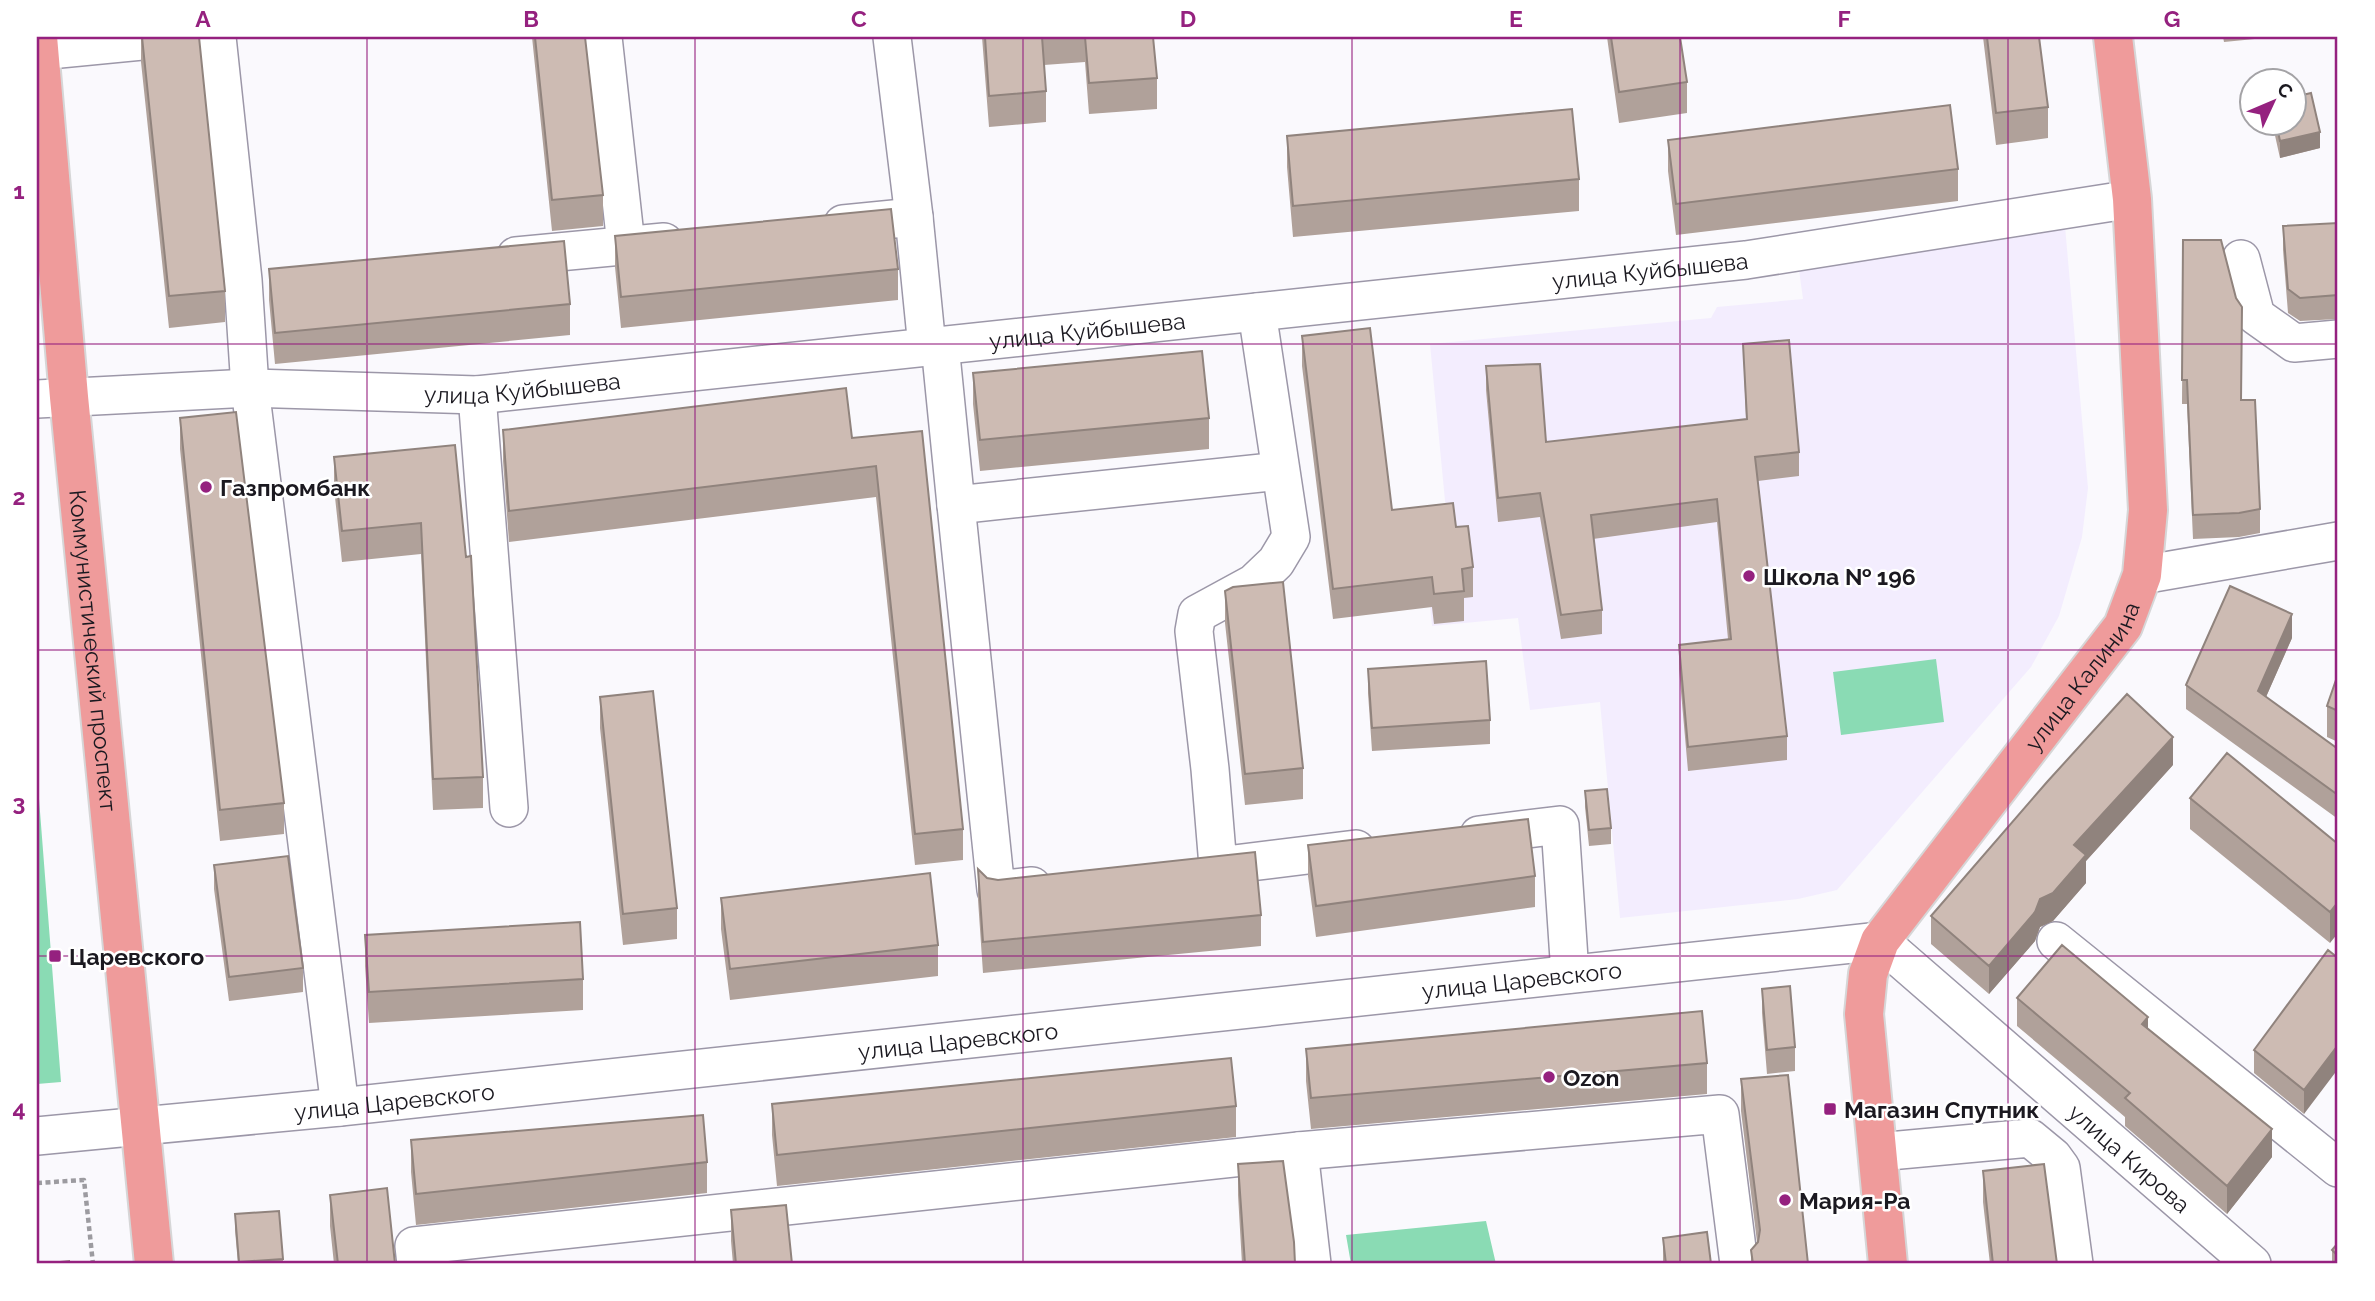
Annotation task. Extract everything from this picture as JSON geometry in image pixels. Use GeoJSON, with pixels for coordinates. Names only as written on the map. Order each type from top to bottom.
{"type":"FeatureCollection","features":[{"type":"Feature","properties":{"kind":"main road","name":"улица Калинина"},"geometry":{"type":"LineString","coordinates":[[1888,1264],[1864,1014],[1868,974],[1880,941],[2123,626],[2142,575],[2148,510],[2132,199],[2113,37]]}},
{"type":"Feature","properties":{"kind":"main road","name":"Коммунистический проспект"},"geometry":{"type":"LineString","coordinates":[[38,44],[53,398],[140,1125],[154,1264]]}},
{"type":"Feature","properties":{"kind":"street"},"geometry":{"type":"LineString","coordinates":[[38,44],[183,37]]}},
{"type":"Feature","properties":{"kind":"street"},"geometry":{"type":"LineString","coordinates":[[217,37],[260,280],[250,387],[340,1107]]}},
{"type":"Feature","properties":{"kind":"street"},"geometry":{"type":"LineString","coordinates":[[603,37],[626,245]]}},
{"type":"Feature","properties":{"kind":"street"},"geometry":{"type":"LineString","coordinates":[[892,37],[914,217],[956,505],[996,890],[1065,883]]}},
{"type":"Feature","properties":{"kind":"street","name":"улица Куйбышева"},"geometry":{"type":"LineString","coordinates":[[53,398],[250,387],[477,395],[1746,260],[2132,199]]}},
{"type":"Feature","properties":{"kind":"street"},"geometry":{"type":"LineString","coordinates":[[804,228],[914,217]]}},
{"type":"Feature","properties":{"kind":"street"},"geometry":{"type":"LineString","coordinates":[[478,260],[694,239]]}},
{"type":"Feature","properties":{"kind":"street"},"geometry":{"type":"LineString","coordinates":[[2241,259],[2256,316],[2294,343],[2338,339]]}},
{"type":"Feature","properties":{"kind":"street"},"geometry":{"type":"LineString","coordinates":[[1257,312],[1291,537],[1276,562],[1254,583],[1197,614],[1194,631],[1210,769],[1204,867],[1382,846]]}},
{"type":"Feature","properties":{"kind":"street"},"geometry":{"type":"LineString","coordinates":[[477,395],[509,808]]}},
{"type":"Feature","properties":{"kind":"street"},"geometry":{"type":"LineString","coordinates":[[956,505],[1280,471]]}},
{"type":"Feature","properties":{"kind":"street"},"geometry":{"type":"LineString","coordinates":[[2142,575],[2338,541]]}},
{"type":"Feature","properties":{"kind":"street"},"geometry":{"type":"LineString","coordinates":[[1451,838],[1560,825],[1570,974]]}},
{"type":"Feature","properties":{"kind":"street","name":"улица Царевского"},"geometry":{"type":"LineString","coordinates":[[37,1136],[340,1107],[1880,941]]}},
{"type":"Feature","properties":{"kind":"street","name":"улица Кирова"},"geometry":{"type":"LineString","coordinates":[[1880,941],[2252,1264]]}},
{"type":"Feature","properties":{"kind":"street"},"geometry":{"type":"LineString","coordinates":[[2056,941],[2338,1168]]}},
{"type":"Feature","properties":{"kind":"street"},"geometry":{"type":"LineString","coordinates":[[415,1264],[414,1245],[1299,1151],[1720,1114],[1739,1264]]}},
{"type":"Feature","properties":{"kind":"street"},"geometry":{"type":"LineString","coordinates":[[1878,1152],[2030,1138],[2053,1157],[2061,1168],[2074,1264]]}},
{"type":"Feature","properties":{"kind":"street"},"geometry":{"type":"LineString","coordinates":[[1299,1151],[1312,1264]]}},
{"type":"Feature","properties":{"kind":"path"},"geometry":{"type":"LineString","coordinates":[[37,1182],[84,1180],[93,1264]]}},
{"type":"Feature","properties":{"kind":"shaded area","name":"Школа № 196"},"geometry":{"type":"Polygon","coordinates":[[[2065,226],[2088,488],[2082,537],[2059,616],[2031,667],[1837,890],[1798,899],[1620,918],[1600,702],[1530,710],[1518,618],[1432,626],[1423,535],[1448,532],[1430,344],[1711,318],[1717,307],[1803,299],[1797,255],[2065,226]]]}},
{"type":"Feature","properties":{"kind":"green space"},"geometry":{"type":"Polygon","coordinates":[[[1936,659],[1944,722],[1841,735],[1833,672],[1936,659]]]}},
{"type":"Feature","properties":{"kind":"green space"},"geometry":{"type":"Polygon","coordinates":[[[37,773],[61,1082],[37,1084],[37,773]]]}},
{"type":"Feature","properties":{"kind":"green space"},"geometry":{"type":"Polygon","coordinates":[[[1486,1221],[1496,1264],[1351,1264],[1346,1235],[1486,1221]]]}},
{"type":"Feature","properties":{"kind":"building"},"geometry":{"type":"Polygon","coordinates":[[[142,37],[199,37],[225,291],[169,296],[142,37]]]}},
{"type":"Feature","properties":{"kind":"building"},"geometry":{"type":"Polygon","coordinates":[[[535,37],[585,37],[603,195],[552,200],[535,37]]]}},
{"type":"Feature","properties":{"kind":"building"},"geometry":{"type":"Polygon","coordinates":[[[985,37],[1042,37],[1046,91],[989,96],[985,37]]]}},
{"type":"Feature","properties":{"kind":"building"},"geometry":{"type":"Polygon","coordinates":[[[1085,37],[1153,37],[1157,78],[1089,83],[1085,37]]]}},
{"type":"Feature","properties":{"kind":"building"},"geometry":{"type":"Polygon","coordinates":[[[1611,37],[1680,37],[1687,82],[1619,92],[1611,37]]]}},
{"type":"Feature","properties":{"kind":"building"},"geometry":{"type":"Polygon","coordinates":[[[1987,37],[2039,37],[2048,107],[1996,113],[1987,37]]]}},
{"type":"Feature","properties":{"kind":"building"},"geometry":{"type":"Polygon","coordinates":[[[2311,93],[2320,132],[2308,135],[2308,94],[2311,93]]]}},
{"type":"Feature","properties":{"kind":"building"},"geometry":{"type":"Polygon","coordinates":[[[1950,105],[1958,169],[1676,204],[1668,140],[1950,105]]]}},
{"type":"Feature","properties":{"kind":"building"},"geometry":{"type":"Polygon","coordinates":[[[1572,109],[1579,179],[1293,206],[1287,136],[1572,109]]]}},
{"type":"Feature","properties":{"kind":"building"},"geometry":{"type":"Polygon","coordinates":[[[2279,136],[2302,136],[2280,141],[2279,136]]]}},
{"type":"Feature","properties":{"kind":"building"},"geometry":{"type":"Polygon","coordinates":[[[891,209],[898,269],[621,297],[615,236],[891,209]]]}},
{"type":"Feature","properties":{"kind":"building"},"geometry":{"type":"Polygon","coordinates":[[[2338,223],[2338,295],[2300,298],[2288,289],[2283,226],[2338,223]]]}},
{"type":"Feature","properties":{"kind":"building"},"geometry":{"type":"Polygon","coordinates":[[[2183,240],[2221,240],[2236,298],[2242,307],[2241,400],[2255,400],[2260,509],[2239,513],[2193,515],[2187,380],[2182,380],[2183,240]]]}},
{"type":"Feature","properties":{"kind":"building"},"geometry":{"type":"Polygon","coordinates":[[[564,241],[570,304],[275,333],[269,269],[564,241]]]}},
{"type":"Feature","properties":{"kind":"building"},"geometry":{"type":"Polygon","coordinates":[[[1370,328],[1392,510],[1453,503],[1456,527],[1468,526],[1473,567],[1462,569],[1464,591],[1434,594],[1432,577],[1333,589],[1302,336],[1370,328]]]}},
{"type":"Feature","properties":{"kind":"building"},"geometry":{"type":"Polygon","coordinates":[[[1789,340],[1799,452],[1755,457],[1787,736],[1688,747],[1679,645],[1731,639],[1717,499],[1591,515],[1602,610],[1561,615],[1540,493],[1498,498],[1486,366],[1540,364],[1546,442],[1747,419],[1743,344],[1789,340]]]}},
{"type":"Feature","properties":{"kind":"building"},"geometry":{"type":"Polygon","coordinates":[[[1202,351],[1209,418],[980,440],[973,373],[1202,351]]]}},
{"type":"Feature","properties":{"kind":"building"},"geometry":{"type":"Polygon","coordinates":[[[846,388],[852,438],[922,431],[963,829],[915,834],[876,466],[509,511],[503,430],[846,388]]]}},
{"type":"Feature","properties":{"kind":"building"},"geometry":{"type":"Polygon","coordinates":[[[236,412],[284,803],[220,810],[180,418],[236,412]]]}},
{"type":"Feature","properties":{"kind":"building"},"geometry":{"type":"Polygon","coordinates":[[[455,445],[466,557],[471,556],[483,777],[433,779],[421,523],[342,531],[334,457],[455,445]]]}},
{"type":"Feature","properties":{"kind":"building"},"geometry":{"type":"Polygon","coordinates":[[[1283,582],[1303,768],[1245,774],[1225,591],[1233,587],[1283,582]]]}},
{"type":"Feature","properties":{"kind":"building"},"geometry":{"type":"Polygon","coordinates":[[[2230,586],[2292,614],[2258,691],[2338,749],[2338,795],[2186,685],[2230,586]]]}},
{"type":"Feature","properties":{"kind":"building"},"geometry":{"type":"Polygon","coordinates":[[[1486,661],[1490,720],[1372,728],[1368,669],[1486,661]]]}},
{"type":"Feature","properties":{"kind":"building"},"geometry":{"type":"Polygon","coordinates":[[[2338,674],[2338,711],[2327,706],[2338,674]]]}},
{"type":"Feature","properties":{"kind":"building"},"geometry":{"type":"Polygon","coordinates":[[[653,691],[677,908],[623,914],[600,697],[653,691]]]}},
{"type":"Feature","properties":{"kind":"building"},"geometry":{"type":"Polygon","coordinates":[[[2127,694],[2173,737],[2074,845],[2086,855],[2053,893],[2040,899],[2035,912],[1989,966],[1931,916],[2127,694]]]}},
{"type":"Feature","properties":{"kind":"building"},"geometry":{"type":"Polygon","coordinates":[[[2227,753],[2338,844],[2338,902],[2330,912],[2190,798],[2227,753]]]}},
{"type":"Feature","properties":{"kind":"building"},"geometry":{"type":"Polygon","coordinates":[[[1607,789],[1611,828],[1589,830],[1585,791],[1607,789]]]}},
{"type":"Feature","properties":{"kind":"building"},"geometry":{"type":"Polygon","coordinates":[[[1528,819],[1535,876],[1316,906],[1308,845],[1528,819]]]}},
{"type":"Feature","properties":{"kind":"building"},"geometry":{"type":"Polygon","coordinates":[[[1255,852],[1261,915],[983,942],[978,869],[987,878],[998,880],[1255,852]]]}},
{"type":"Feature","properties":{"kind":"building"},"geometry":{"type":"Polygon","coordinates":[[[288,856],[303,968],[229,977],[214,865],[288,856]]]}},
{"type":"Feature","properties":{"kind":"building"},"geometry":{"type":"Polygon","coordinates":[[[930,873],[938,945],[730,969],[721,898],[930,873]]]}},
{"type":"Feature","properties":{"kind":"building"},"geometry":{"type":"Polygon","coordinates":[[[580,922],[583,979],[369,992],[365,935],[580,922]]]}},
{"type":"Feature","properties":{"kind":"building"},"geometry":{"type":"Polygon","coordinates":[[[2062,945],[2148,1017],[2142,1024],[2272,1129],[2227,1186],[2125,1098],[2130,1093],[2017,998],[2062,945]]]}},
{"type":"Feature","properties":{"kind":"building"},"geometry":{"type":"Polygon","coordinates":[[[2328,950],[2338,958],[2338,1045],[2304,1090],[2254,1050],[2328,950]]]}},
{"type":"Feature","properties":{"kind":"building"},"geometry":{"type":"Polygon","coordinates":[[[1790,986],[1795,1047],[1767,1050],[1762,989],[1790,986]]]}},
{"type":"Feature","properties":{"kind":"building"},"geometry":{"type":"Polygon","coordinates":[[[1702,1011],[1707,1063],[1311,1098],[1306,1049],[1702,1011]]]}},
{"type":"Feature","properties":{"kind":"building"},"geometry":{"type":"Polygon","coordinates":[[[1231,1058],[1236,1106],[777,1155],[772,1104],[1231,1058]]]}},
{"type":"Feature","properties":{"kind":"building"},"geometry":{"type":"Polygon","coordinates":[[[1788,1075],[1808,1264],[1753,1264],[1751,1250],[1758,1242],[1760,1230],[1741,1079],[1788,1075]]]}},
{"type":"Feature","properties":{"kind":"building"},"geometry":{"type":"Polygon","coordinates":[[[703,1115],[707,1162],[416,1194],[411,1140],[703,1115]]]}},
{"type":"Feature","properties":{"kind":"building"},"geometry":{"type":"Polygon","coordinates":[[[1283,1161],[1295,1264],[1245,1264],[1238,1164],[1283,1161]]]}},
{"type":"Feature","properties":{"kind":"building"},"geometry":{"type":"Polygon","coordinates":[[[2044,1164],[2057,1264],[1993,1264],[1983,1171],[2044,1164]]]}},
{"type":"Feature","properties":{"kind":"building"},"geometry":{"type":"Polygon","coordinates":[[[387,1188],[395,1264],[338,1264],[330,1195],[387,1188]]]}},
{"type":"Feature","properties":{"kind":"building"},"geometry":{"type":"Polygon","coordinates":[[[786,1205],[792,1264],[736,1264],[731,1210],[786,1205]]]}},
{"type":"Feature","properties":{"kind":"building"},"geometry":{"type":"Polygon","coordinates":[[[279,1211],[283,1259],[239,1262],[235,1214],[279,1211]]]}},
{"type":"Feature","properties":{"kind":"building"},"geometry":{"type":"Polygon","coordinates":[[[1707,1232],[1711,1264],[1666,1264],[1663,1238],[1707,1232]]]}},
{"type":"Feature","properties":{"kind":"building"},"geometry":{"type":"Polygon","coordinates":[[[2338,1243],[2338,1256],[2332,1250],[2338,1243]]]}},
{"type":"Feature","properties":{"kind":"building"},"geometry":{"type":"Polygon","coordinates":[[[69,1261],[69,1264],[40,1264],[69,1261]]]}},
{"type":"Feature","properties":{"kind":"place","name":"Газпромбанк"},"geometry":{"type":"Point","coordinates":[206,487]}},
{"type":"Feature","properties":{"kind":"place","name":"Школа № 196"},"geometry":{"type":"Point","coordinates":[1749,576]}},
{"type":"Feature","properties":{"kind":"place","name":"Царевского"},"geometry":{"type":"Point","coordinates":[55,956]}},
{"type":"Feature","properties":{"kind":"place","name":"Ozon"},"geometry":{"type":"Point","coordinates":[1549,1077]}},
{"type":"Feature","properties":{"kind":"place","name":"Магазин Спутник"},"geometry":{"type":"Point","coordinates":[1830,1109]}},
{"type":"Feature","properties":{"kind":"place","name":"Мария-Ра"},"geometry":{"type":"Point","coordinates":[1785,1200]}}]}
